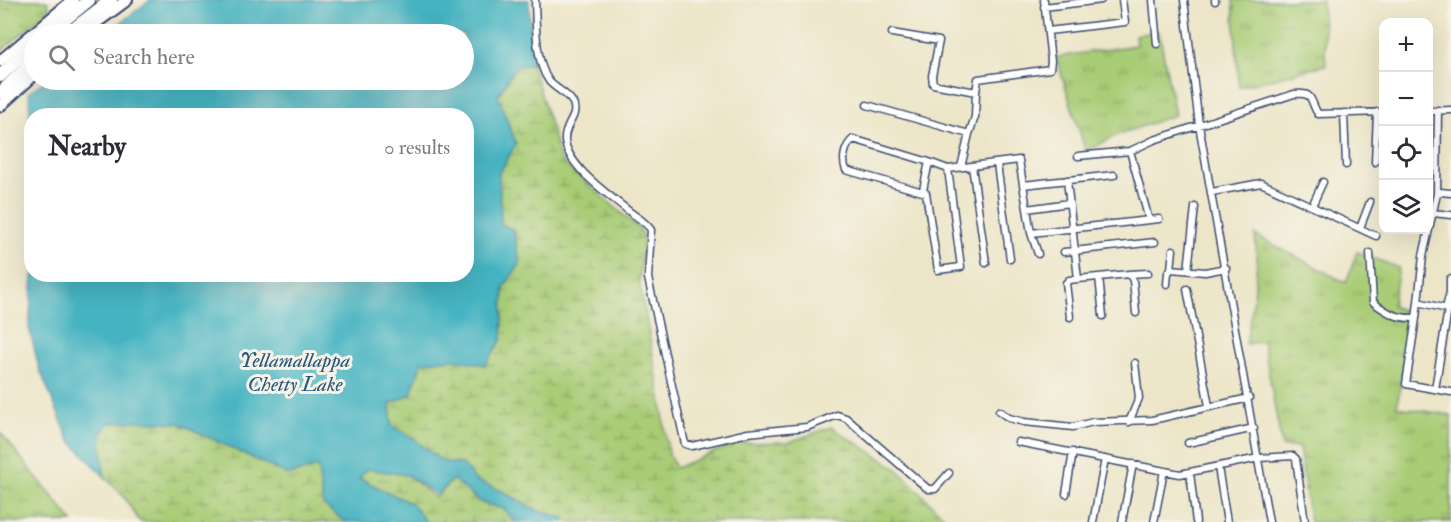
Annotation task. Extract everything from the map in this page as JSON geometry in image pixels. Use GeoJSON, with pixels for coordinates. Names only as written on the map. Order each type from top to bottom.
{"type":"FeatureCollection","features":[{"type":"Feature","properties":{"kind":"highway"},"geometry":{"type":"LineString","coordinates":[[60,24],[89,0]]}},
{"type":"Feature","properties":{"kind":"highway"},"geometry":{"type":"LineString","coordinates":[[80,24],[111,0]]}},
{"type":"Feature","properties":{"kind":"highway"},"geometry":{"type":"LineString","coordinates":[[0,76],[24,54]]}},
{"type":"Feature","properties":{"kind":"highway"},"geometry":{"type":"LineString","coordinates":[[0,93],[24,70]]}},
{"type":"Feature","properties":{"kind":"main road"},"geometry":{"type":"LineString","coordinates":[[45,24],[73,0]]}},
{"type":"Feature","properties":{"kind":"main road"},"geometry":{"type":"LineString","coordinates":[[95,24],[128,0]]}},
{"type":"Feature","properties":{"kind":"main road"},"geometry":{"type":"LineString","coordinates":[[0,62],[24,42]]}},
{"type":"Feature","properties":{"kind":"main road"},"geometry":{"type":"LineString","coordinates":[[0,106],[24,84]]}},
{"type":"Feature","properties":{"kind":"street"},"geometry":{"type":"LineString","coordinates":[[535,0],[536,29],[545,74],[554,87],[573,103],[573,113],[564,137],[566,150],[594,183],[651,230],[648,278],[662,331],[685,444],[692,446],[748,433],[797,429],[837,415],[846,418],[928,489],[935,489],[949,473]]}},
{"type":"Feature","properties":{"kind":"street"},"geometry":{"type":"LineString","coordinates":[[961,167],[975,117],[978,80],[1050,69],[1044,4],[1101,0]]}},
{"type":"Feature","properties":{"kind":"street"},"geometry":{"type":"LineString","coordinates":[[1048,31],[1125,22],[1122,0]]}},
{"type":"Feature","properties":{"kind":"street"},"geometry":{"type":"LineString","coordinates":[[1153,0],[1157,44]]}},
{"type":"Feature","properties":{"kind":"street"},"geometry":{"type":"LineString","coordinates":[[1184,0],[1199,124],[1269,522]]}},
{"type":"Feature","properties":{"kind":"street"},"geometry":{"type":"LineString","coordinates":[[892,33],[939,41],[932,76],[933,84],[976,92]]}},
{"type":"Feature","properties":{"kind":"street"},"geometry":{"type":"LineString","coordinates":[[1078,156],[1130,151],[1199,124],[1300,93],[1310,96],[1318,114],[1379,112]]}},
{"type":"Feature","properties":{"kind":"street"},"geometry":{"type":"LineString","coordinates":[[867,105],[969,134]]}},
{"type":"Feature","properties":{"kind":"street"},"geometry":{"type":"LineString","coordinates":[[1433,110],[1451,110]]}},
{"type":"Feature","properties":{"kind":"street"},"geometry":{"type":"LineString","coordinates":[[1438,110],[1437,191],[1433,213],[1451,215]]}},
{"type":"Feature","properties":{"kind":"street"},"geometry":{"type":"LineString","coordinates":[[1344,113],[1346,165]]}},
{"type":"Feature","properties":{"kind":"street"},"geometry":{"type":"LineString","coordinates":[[1375,162],[1379,122]]}},
{"type":"Feature","properties":{"kind":"street"},"geometry":{"type":"LineString","coordinates":[[948,169],[961,267],[938,270],[926,193],[923,190],[846,170],[843,162],[847,144],[854,140],[948,169],[1019,160],[1030,233],[1038,254]]}},
{"type":"Feature","properties":{"kind":"street"},"geometry":{"type":"LineString","coordinates":[[1130,151],[1149,220]]}},
{"type":"Feature","properties":{"kind":"street"},"geometry":{"type":"LineString","coordinates":[[923,190],[929,162]]}},
{"type":"Feature","properties":{"kind":"street"},"geometry":{"type":"LineString","coordinates":[[997,164],[1010,260]]}},
{"type":"Feature","properties":{"kind":"street"},"geometry":{"type":"LineString","coordinates":[[972,166],[986,263]]}},
{"type":"Feature","properties":{"kind":"street"},"geometry":{"type":"LineString","coordinates":[[1023,185],[1114,176]]}},
{"type":"Feature","properties":{"kind":"street"},"geometry":{"type":"LineString","coordinates":[[1067,180],[1078,279]]}},
{"type":"Feature","properties":{"kind":"street"},"geometry":{"type":"LineString","coordinates":[[1312,206],[1323,182]]}},
{"type":"Feature","properties":{"kind":"street"},"geometry":{"type":"LineString","coordinates":[[1212,192],[1261,183],[1376,236]]}},
{"type":"Feature","properties":{"kind":"street"},"geometry":{"type":"LineString","coordinates":[[1433,189],[1451,193]]}},
{"type":"Feature","properties":{"kind":"street"},"geometry":{"type":"LineString","coordinates":[[1360,228],[1370,202]]}},
{"type":"Feature","properties":{"kind":"street"},"geometry":{"type":"LineString","coordinates":[[1027,208],[1069,203]]}},
{"type":"Feature","properties":{"kind":"street"},"geometry":{"type":"LineString","coordinates":[[1188,270],[1195,207]]}},
{"type":"Feature","properties":{"kind":"street"},"geometry":{"type":"LineString","coordinates":[[1030,233],[1159,219]]}},
{"type":"Feature","properties":{"kind":"street"},"geometry":{"type":"LineString","coordinates":[[1428,234],[1423,256],[1406,384],[1451,392]]}},
{"type":"Feature","properties":{"kind":"street"},"geometry":{"type":"LineString","coordinates":[[1064,252],[1155,242]]}},
{"type":"Feature","properties":{"kind":"street"},"geometry":{"type":"LineString","coordinates":[[1167,284],[1173,250]]}},
{"type":"Feature","properties":{"kind":"street"},"geometry":{"type":"LineString","coordinates":[[1370,253],[1373,302],[1388,313],[1402,319],[1416,318]]}},
{"type":"Feature","properties":{"kind":"street"},"geometry":{"type":"LineString","coordinates":[[1171,269],[1205,272],[1226,268]]}},
{"type":"Feature","properties":{"kind":"street"},"geometry":{"type":"LineString","coordinates":[[1070,317],[1066,283],[1069,280],[1148,273]]}},
{"type":"Feature","properties":{"kind":"street"},"geometry":{"type":"LineString","coordinates":[[1129,274],[1132,277],[1136,313]]}},
{"type":"Feature","properties":{"kind":"street"},"geometry":{"type":"LineString","coordinates":[[1099,277],[1103,316]]}},
{"type":"Feature","properties":{"kind":"street"},"geometry":{"type":"LineString","coordinates":[[1435,389],[1448,309],[1450,279]]}},
{"type":"Feature","properties":{"kind":"street"},"geometry":{"type":"LineString","coordinates":[[1186,289],[1209,406]]}},
{"type":"Feature","properties":{"kind":"street"},"geometry":{"type":"LineString","coordinates":[[1418,302],[1448,309]]}},
{"type":"Feature","properties":{"kind":"street"},"geometry":{"type":"LineString","coordinates":[[1130,422],[1139,398],[1135,363]]}},
{"type":"Feature","properties":{"kind":"street"},"geometry":{"type":"LineString","coordinates":[[999,411],[1009,418],[1044,425],[1073,427],[1093,422],[1152,420],[1249,398]]}},
{"type":"Feature","properties":{"kind":"street"},"geometry":{"type":"LineString","coordinates":[[1188,443],[1254,428]]}},
{"type":"Feature","properties":{"kind":"street"},"geometry":{"type":"LineString","coordinates":[[1018,442],[1180,474],[1259,458],[1293,456],[1296,459],[1305,522]]}},
{"type":"Feature","properties":{"kind":"street"},"geometry":{"type":"LineString","coordinates":[[1066,494],[1073,452]]}},
{"type":"Feature","properties":{"kind":"street"},"geometry":{"type":"LineString","coordinates":[[1093,522],[1105,459]]}},
{"type":"Feature","properties":{"kind":"street"},"geometry":{"type":"LineString","coordinates":[[1122,522],[1133,464]]}},
{"type":"Feature","properties":{"kind":"street"},"geometry":{"type":"LineString","coordinates":[[1218,467],[1227,522]]}},
{"type":"Feature","properties":{"kind":"street"},"geometry":{"type":"LineString","coordinates":[[1154,522],[1164,471]]}},
{"type":"Feature","properties":{"kind":"street"},"geometry":{"type":"LineString","coordinates":[[1190,473],[1196,522]]}},
{"type":"Feature","properties":{"kind":"green space"},"geometry":{"type":"Polygon","coordinates":[[[0,0],[47,0],[50,9],[33,24],[24,24],[24,31],[0,52],[0,0]]]}},
{"type":"Feature","properties":{"kind":"green space"},"geometry":{"type":"Polygon","coordinates":[[[1233,0],[1322,0],[1326,65],[1239,87],[1233,0]]]}},
{"type":"Feature","properties":{"kind":"green space"},"geometry":{"type":"Polygon","coordinates":[[[1159,31],[1175,115],[1117,135],[1086,152],[1056,57],[1136,45],[1135,35],[1159,31]]]}},
{"type":"Feature","properties":{"kind":"green space"},"geometry":{"type":"Polygon","coordinates":[[[532,64],[561,161],[640,229],[644,239],[639,281],[661,398],[668,453],[676,468],[736,443],[789,442],[831,427],[895,467],[949,522],[565,522],[565,518],[538,511],[502,491],[475,480],[463,464],[443,462],[413,438],[392,426],[390,404],[410,395],[422,362],[454,359],[485,365],[502,339],[504,287],[520,264],[514,230],[501,224],[499,173],[516,144],[498,96],[515,66],[532,64]]]}},
{"type":"Feature","properties":{"kind":"green space"},"geometry":{"type":"Polygon","coordinates":[[[1255,235],[1346,283],[1357,252],[1399,268],[1392,306],[1411,314],[1397,407],[1451,415],[1451,522],[1310,522],[1299,447],[1282,447],[1263,341],[1246,344],[1254,297],[1257,259],[1255,235]]]}},
{"type":"Feature","properties":{"kind":"green space"},"geometry":{"type":"Polygon","coordinates":[[[139,421],[179,423],[288,475],[318,467],[323,505],[346,522],[140,522],[124,497],[104,476],[101,434],[110,423],[139,421]]]}},
{"type":"Feature","properties":{"kind":"green space"},"geometry":{"type":"Polygon","coordinates":[[[0,432],[73,522],[0,522],[0,432]]]}},
{"type":"Feature","properties":{"kind":"green space"},"geometry":{"type":"Polygon","coordinates":[[[367,469],[407,475],[436,498],[453,479],[481,503],[504,509],[515,522],[426,522],[412,504],[358,477],[367,469]]]}},
{"type":"Feature","properties":{"kind":"water","name":"Yellamallappa Chetty Lake"},"geometry":{"type":"Polygon","coordinates":[[[150,0],[529,0],[532,64],[515,67],[498,96],[516,144],[499,173],[501,224],[513,230],[520,264],[504,287],[502,339],[485,365],[454,359],[422,362],[410,395],[390,404],[392,426],[413,438],[443,462],[463,464],[475,480],[502,491],[538,511],[565,518],[564,522],[515,522],[504,509],[481,502],[453,479],[437,495],[407,475],[367,469],[359,478],[412,504],[426,522],[346,522],[323,505],[318,467],[288,475],[179,423],[139,421],[110,423],[101,434],[104,476],[69,439],[39,368],[29,327],[32,282],[474,282],[474,108],[30,108],[29,92],[32,90],[474,90],[474,24],[119,24],[150,0]]]}}]}
